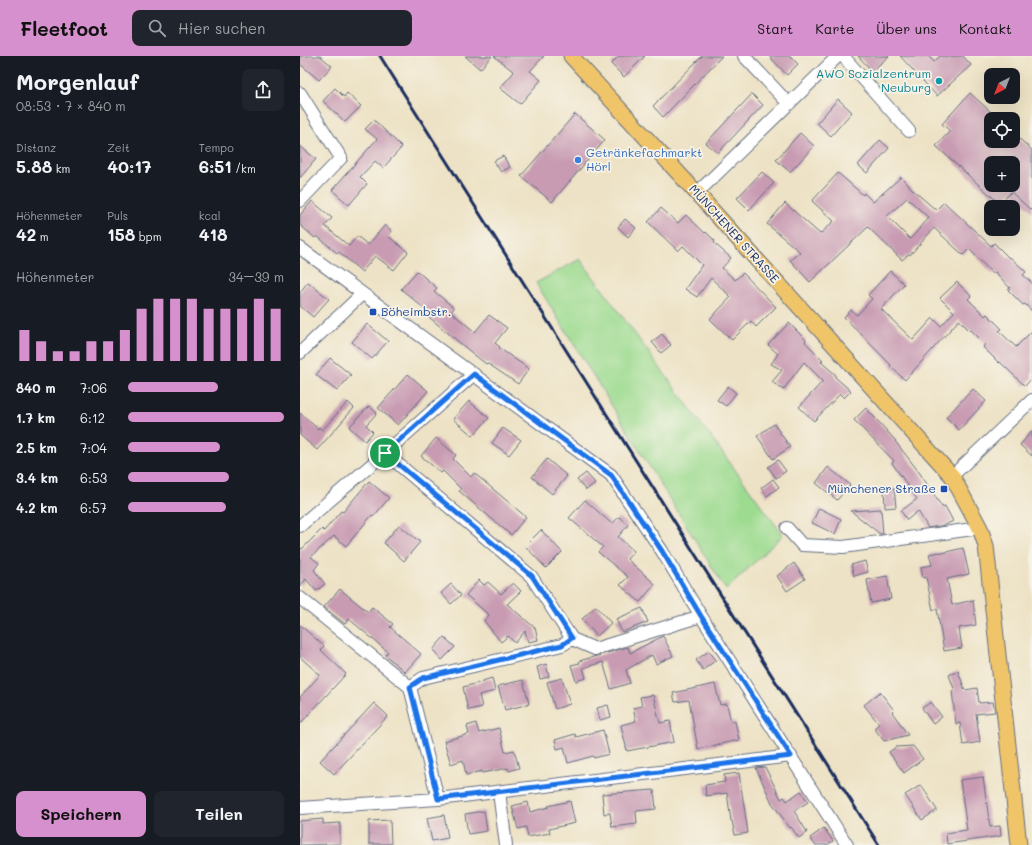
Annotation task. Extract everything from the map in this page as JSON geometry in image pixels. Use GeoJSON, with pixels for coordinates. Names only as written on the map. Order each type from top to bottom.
{"type":"FeatureCollection","features":[{"type":"Feature","properties":{"kind":"main road","name":"MÜNCHENER STRASSE"},"geometry":{"type":"LineString","coordinates":[[571,56],[952,476],[980,528],[986,546],[1020,845]]}},
{"type":"Feature","properties":{"kind":"street"},"geometry":{"type":"LineString","coordinates":[[744,56],[789,104]]}},
{"type":"Feature","properties":{"kind":"street"},"geometry":{"type":"LineString","coordinates":[[697,194],[838,56]]}},
{"type":"Feature","properties":{"kind":"street"},"geometry":{"type":"LineString","coordinates":[[843,56],[909,131]]}},
{"type":"Feature","properties":{"kind":"street"},"geometry":{"type":"LineString","coordinates":[[300,94],[341,158],[300,201]]}},
{"type":"Feature","properties":{"kind":"street"},"geometry":{"type":"LineString","coordinates":[[300,248],[611,475],[662,551],[701,616],[848,845]]}},
{"type":"Feature","properties":{"kind":"street"},"geometry":{"type":"LineString","coordinates":[[300,353],[362,294]]}},
{"type":"Feature","properties":{"kind":"street"},"geometry":{"type":"LineString","coordinates":[[300,526],[474,374]]}},
{"type":"Feature","properties":{"kind":"street"},"geometry":{"type":"LineString","coordinates":[[952,476],[1032,400]]}},
{"type":"Feature","properties":{"kind":"street"},"geometry":{"type":"LineString","coordinates":[[385,453],[532,576],[572,638],[595,649],[701,616]]}},
{"type":"Feature","properties":{"kind":"street"},"geometry":{"type":"LineString","coordinates":[[787,528],[802,545],[843,547],[980,528]]}},
{"type":"Feature","properties":{"kind":"street"},"geometry":{"type":"LineString","coordinates":[[300,598],[410,687],[438,799]]}},
{"type":"Feature","properties":{"kind":"street"},"geometry":{"type":"LineString","coordinates":[[410,687],[423,678],[562,645],[572,638]]}},
{"type":"Feature","properties":{"kind":"street"},"geometry":{"type":"LineString","coordinates":[[300,808],[438,799],[791,756]]}},
{"type":"Feature","properties":{"kind":"street"},"geometry":{"type":"LineString","coordinates":[[499,792],[506,845]]}},
{"type":"Feature","properties":{"kind":"green space"},"geometry":{"type":"Polygon","coordinates":[[[580,259],[783,535],[726,590],[536,283],[580,259]]]}},
{"type":"Feature","properties":{"kind":"building"},"geometry":{"type":"Polygon","coordinates":[[[300,56],[320,56],[332,66],[319,80],[300,64],[300,56]]]}},
{"type":"Feature","properties":{"kind":"building"},"geometry":{"type":"Polygon","coordinates":[[[465,56],[492,56],[480,69],[465,56]]]}},
{"type":"Feature","properties":{"kind":"building"},"geometry":{"type":"Polygon","coordinates":[[[494,56],[544,56],[530,71],[541,80],[520,104],[500,88],[514,72],[494,56]]]}},
{"type":"Feature","properties":{"kind":"building"},"geometry":{"type":"Polygon","coordinates":[[[619,56],[645,56],[624,77],[611,64],[619,56]]]}},
{"type":"Feature","properties":{"kind":"building"},"geometry":{"type":"Polygon","coordinates":[[[702,56],[722,56],[663,117],[653,106],[702,56]]]}},
{"type":"Feature","properties":{"kind":"building"},"geometry":{"type":"Polygon","coordinates":[[[769,56],[790,56],[798,64],[787,75],[769,56]]]}},
{"type":"Feature","properties":{"kind":"building","name":"AWO Sozialzentrum Neuburg"},"geometry":{"type":"Polygon","coordinates":[[[858,56],[889,56],[872,71],[858,56]]]}},
{"type":"Feature","properties":{"kind":"building","name":"AWO Sozialzentrum Neuburg"},"geometry":{"type":"Polygon","coordinates":[[[900,56],[928,56],[934,62],[940,56],[963,56],[971,65],[937,96],[900,56]]]}},
{"type":"Feature","properties":{"kind":"building"},"geometry":{"type":"Polygon","coordinates":[[[335,88],[344,97],[347,93],[361,106],[345,122],[323,101],[335,88]]]}},
{"type":"Feature","properties":{"kind":"building"},"geometry":{"type":"Polygon","coordinates":[[[970,93],[991,112],[984,112],[984,148],[1020,148],[1020,139],[1032,150],[1032,211],[1011,192],[1020,192],[1020,156],[984,156],[984,190],[936,146],[950,131],[942,124],[970,93]]]}},
{"type":"Feature","properties":{"kind":"building"},"geometry":{"type":"Polygon","coordinates":[[[752,94],[763,105],[718,153],[706,143],[752,94]]]}},
{"type":"Feature","properties":{"kind":"building"},"geometry":{"type":"Polygon","coordinates":[[[838,99],[852,112],[831,136],[817,123],[838,99]]]}},
{"type":"Feature","properties":{"kind":"building"},"geometry":{"type":"Polygon","coordinates":[[[575,114],[605,140],[552,202],[521,176],[575,114]]]}},
{"type":"Feature","properties":{"kind":"building"},"geometry":{"type":"Polygon","coordinates":[[[374,120],[402,147],[383,168],[375,161],[360,177],[367,184],[349,205],[332,190],[377,139],[365,129],[374,120]]]}},
{"type":"Feature","properties":{"kind":"building"},"geometry":{"type":"Polygon","coordinates":[[[800,133],[814,146],[790,172],[776,160],[800,133]]]}},
{"type":"Feature","properties":{"kind":"building"},"geometry":{"type":"Polygon","coordinates":[[[880,140],[889,148],[867,173],[858,165],[880,140]]]}},
{"type":"Feature","properties":{"kind":"building"},"geometry":{"type":"Polygon","coordinates":[[[300,146],[316,159],[300,178],[300,146]]]}},
{"type":"Feature","properties":{"kind":"building"},"geometry":{"type":"Polygon","coordinates":[[[503,156],[510,167],[501,172],[494,161],[503,156]]]}},
{"type":"Feature","properties":{"kind":"building"},"geometry":{"type":"Polygon","coordinates":[[[762,172],[774,183],[749,210],[737,198],[762,172]]]}},
{"type":"Feature","properties":{"kind":"building"},"geometry":{"type":"Polygon","coordinates":[[[838,173],[873,202],[901,177],[914,191],[936,210],[944,202],[991,246],[994,243],[1026,272],[1023,275],[1032,283],[1032,311],[1025,304],[1023,305],[1008,290],[1010,288],[995,272],[993,274],[969,249],[963,255],[934,228],[910,255],[909,254],[902,260],[868,227],[810,282],[790,260],[800,252],[767,224],[785,203],[820,234],[834,221],[812,201],[838,173]],[[907,198],[887,216],[910,239],[929,218],[907,198]]]}},
{"type":"Feature","properties":{"kind":"building"},"geometry":{"type":"Polygon","coordinates":[[[987,192],[1011,192],[1004,200],[996,200],[987,192]]]}},
{"type":"Feature","properties":{"kind":"building"},"geometry":{"type":"Polygon","coordinates":[[[312,201],[332,218],[325,226],[349,246],[357,236],[368,245],[385,225],[392,231],[388,236],[408,252],[394,270],[375,256],[362,272],[339,252],[337,253],[317,236],[315,238],[300,225],[300,215],[312,201]]]}},
{"type":"Feature","properties":{"kind":"building"},"geometry":{"type":"Polygon","coordinates":[[[661,208],[678,223],[686,215],[705,233],[706,232],[715,241],[714,243],[731,258],[722,268],[735,280],[743,273],[776,307],[756,327],[751,321],[732,340],[710,319],[731,297],[711,278],[697,297],[685,289],[702,265],[683,246],[678,251],[648,222],[661,208]]]}},
{"type":"Feature","properties":{"kind":"building"},"geometry":{"type":"Polygon","coordinates":[[[625,219],[636,228],[628,237],[618,227],[625,219]]]}},
{"type":"Feature","properties":{"kind":"building"},"geometry":{"type":"Polygon","coordinates":[[[417,271],[437,288],[434,291],[454,308],[451,312],[475,332],[489,315],[507,328],[495,343],[500,347],[499,348],[529,369],[518,384],[487,363],[486,364],[472,353],[424,313],[426,310],[401,289],[417,271]]]}},
{"type":"Feature","properties":{"kind":"building"},"geometry":{"type":"Polygon","coordinates":[[[890,271],[904,284],[881,309],[913,340],[933,318],[941,326],[954,312],[940,298],[957,282],[971,296],[968,299],[985,316],[987,314],[1002,329],[999,331],[1016,347],[1032,331],[1032,378],[1025,386],[983,347],[985,344],[959,320],[905,380],[844,317],[851,310],[857,315],[872,299],[868,295],[890,271]]]}},
{"type":"Feature","properties":{"kind":"building"},"geometry":{"type":"Polygon","coordinates":[[[308,282],[329,299],[313,317],[300,306],[300,292],[308,282]]]}},
{"type":"Feature","properties":{"kind":"building"},"geometry":{"type":"Polygon","coordinates":[[[789,323],[823,360],[821,362],[851,391],[844,398],[840,394],[814,421],[799,407],[823,381],[804,362],[783,390],[772,382],[782,370],[771,364],[778,354],[768,345],[789,323]]]}},
{"type":"Feature","properties":{"kind":"building"},"geometry":{"type":"Polygon","coordinates":[[[367,324],[388,341],[372,359],[352,342],[367,324]]]}},
{"type":"Feature","properties":{"kind":"building"},"geometry":{"type":"Polygon","coordinates":[[[662,334],[671,345],[661,353],[652,342],[662,334]]]}},
{"type":"Feature","properties":{"kind":"building"},"geometry":{"type":"Polygon","coordinates":[[[330,358],[351,375],[337,391],[316,375],[330,358]]]}},
{"type":"Feature","properties":{"kind":"building"},"geometry":{"type":"Polygon","coordinates":[[[408,374],[428,391],[398,425],[378,408],[408,374]]]}},
{"type":"Feature","properties":{"kind":"building"},"geometry":{"type":"Polygon","coordinates":[[[728,386],[736,393],[726,406],[717,400],[728,386]]]}},
{"type":"Feature","properties":{"kind":"building"},"geometry":{"type":"Polygon","coordinates":[[[973,389],[986,401],[959,430],[946,417],[973,389]]]}},
{"type":"Feature","properties":{"kind":"building"},"geometry":{"type":"Polygon","coordinates":[[[469,401],[489,418],[473,436],[453,419],[469,401]]]}},
{"type":"Feature","properties":{"kind":"building"},"geometry":{"type":"Polygon","coordinates":[[[348,402],[354,408],[317,450],[300,435],[300,413],[318,429],[319,427],[322,430],[348,402]]]}},
{"type":"Feature","properties":{"kind":"building"},"geometry":{"type":"Polygon","coordinates":[[[369,406],[377,413],[366,425],[373,432],[365,441],[349,427],[369,406]]]}},
{"type":"Feature","properties":{"kind":"building"},"geometry":{"type":"Polygon","coordinates":[[[866,408],[896,441],[942,507],[945,506],[953,521],[945,525],[928,528],[918,511],[907,520],[901,511],[917,499],[892,463],[894,461],[854,420],[866,408]]]}},
{"type":"Feature","properties":{"kind":"building"},"geometry":{"type":"Polygon","coordinates":[[[774,424],[790,447],[773,459],[757,436],[774,424]]]}},
{"type":"Feature","properties":{"kind":"building"},"geometry":{"type":"Polygon","coordinates":[[[503,428],[521,440],[509,455],[492,443],[503,428]]]}},
{"type":"Feature","properties":{"kind":"building"},"geometry":{"type":"Polygon","coordinates":[[[1032,431],[1032,456],[1020,445],[1032,431]]]}},
{"type":"Feature","properties":{"kind":"building"},"geometry":{"type":"Polygon","coordinates":[[[436,438],[456,455],[453,459],[471,477],[474,473],[526,517],[511,535],[459,491],[461,489],[443,471],[441,473],[421,456],[436,438]]]}},
{"type":"Feature","properties":{"kind":"building"},"geometry":{"type":"Polygon","coordinates":[[[547,459],[567,476],[552,494],[532,477],[547,459]]]}},
{"type":"Feature","properties":{"kind":"building"},"geometry":{"type":"Polygon","coordinates":[[[778,460],[786,471],[776,478],[768,467],[778,460]]]}},
{"type":"Feature","properties":{"kind":"building"},"geometry":{"type":"Polygon","coordinates":[[[828,467],[850,485],[837,500],[816,483],[828,467]]]}},
{"type":"Feature","properties":{"kind":"building"},"geometry":{"type":"Polygon","coordinates":[[[586,473],[595,483],[586,490],[577,480],[586,473]]]}},
{"type":"Feature","properties":{"kind":"building"},"geometry":{"type":"Polygon","coordinates":[[[773,479],[779,487],[767,496],[761,488],[773,479]]]}},
{"type":"Feature","properties":{"kind":"building"},"geometry":{"type":"Polygon","coordinates":[[[369,481],[389,498],[374,516],[372,515],[346,546],[334,536],[311,557],[319,563],[314,570],[325,584],[316,591],[306,579],[300,586],[300,547],[302,549],[322,529],[324,531],[341,511],[343,512],[369,481]]]}},
{"type":"Feature","properties":{"kind":"building"},"geometry":{"type":"Polygon","coordinates":[[[894,488],[896,507],[885,508],[884,489],[894,488]]]}},
{"type":"Feature","properties":{"kind":"building"},"geometry":{"type":"Polygon","coordinates":[[[585,500],[612,524],[619,517],[628,525],[618,537],[634,551],[627,559],[655,584],[640,602],[620,585],[628,577],[598,552],[603,547],[569,518],[585,500]]]}},
{"type":"Feature","properties":{"kind":"building"},"geometry":{"type":"Polygon","coordinates":[[[819,508],[841,519],[835,534],[812,523],[819,508]]]}},
{"type":"Feature","properties":{"kind":"building"},"geometry":{"type":"Polygon","coordinates":[[[881,509],[883,534],[880,534],[851,511],[881,509]]]}},
{"type":"Feature","properties":{"kind":"building"},"geometry":{"type":"Polygon","coordinates":[[[399,525],[420,542],[404,561],[384,543],[399,525]]]}},
{"type":"Feature","properties":{"kind":"building"},"geometry":{"type":"Polygon","coordinates":[[[541,530],[562,552],[546,568],[525,546],[541,530]]]}},
{"type":"Feature","properties":{"kind":"building"},"geometry":{"type":"Polygon","coordinates":[[[963,548],[969,574],[947,579],[952,605],[973,600],[976,625],[959,628],[962,648],[944,651],[937,609],[933,610],[926,577],[923,578],[921,567],[932,565],[929,554],[942,553],[963,548]]]}},
{"type":"Feature","properties":{"kind":"building"},"geometry":{"type":"Polygon","coordinates":[[[865,561],[868,572],[854,576],[851,565],[865,561]]]}},
{"type":"Feature","properties":{"kind":"building"},"geometry":{"type":"Polygon","coordinates":[[[794,563],[805,579],[787,591],[777,576],[794,563]]]}},
{"type":"Feature","properties":{"kind":"building"},"geometry":{"type":"Polygon","coordinates":[[[887,576],[891,599],[871,603],[867,580],[887,576]]]}},
{"type":"Feature","properties":{"kind":"building"},"geometry":{"type":"Polygon","coordinates":[[[479,580],[484,585],[488,582],[501,594],[513,583],[521,591],[507,604],[535,628],[538,640],[528,642],[525,631],[515,643],[508,636],[501,642],[484,621],[489,615],[466,595],[479,580]]]}},
{"type":"Feature","properties":{"kind":"building"},"geometry":{"type":"Polygon","coordinates":[[[451,584],[461,595],[451,604],[441,593],[451,584]]]}},
{"type":"Feature","properties":{"kind":"building"},"geometry":{"type":"Polygon","coordinates":[[[340,589],[368,612],[372,607],[393,624],[390,627],[421,654],[405,672],[385,655],[388,652],[349,619],[345,624],[324,607],[340,589]]]}},
{"type":"Feature","properties":{"kind":"building"},"geometry":{"type":"Polygon","coordinates":[[[596,606],[611,623],[597,636],[582,619],[596,606]]]}},
{"type":"Feature","properties":{"kind":"building"},"geometry":{"type":"Polygon","coordinates":[[[642,608],[648,622],[622,632],[616,619],[642,608]]]}},
{"type":"Feature","properties":{"kind":"building"},"geometry":{"type":"Polygon","coordinates":[[[300,625],[324,646],[321,650],[346,674],[300,724],[300,697],[320,675],[300,657],[300,625]]]}},
{"type":"Feature","properties":{"kind":"building"},"geometry":{"type":"Polygon","coordinates":[[[663,636],[673,656],[656,664],[652,655],[626,670],[630,683],[611,689],[603,662],[583,668],[586,678],[576,681],[571,665],[580,663],[579,661],[628,647],[630,653],[663,636]]]}},
{"type":"Feature","properties":{"kind":"building"},"geometry":{"type":"Polygon","coordinates":[[[444,637],[455,647],[442,660],[433,650],[444,637]]]}},
{"type":"Feature","properties":{"kind":"building"},"geometry":{"type":"Polygon","coordinates":[[[709,651],[716,660],[703,670],[696,660],[709,651]]]}},
{"type":"Feature","properties":{"kind":"building"},"geometry":{"type":"Polygon","coordinates":[[[546,664],[549,677],[540,679],[537,667],[546,664]]]}},
{"type":"Feature","properties":{"kind":"building"},"geometry":{"type":"Polygon","coordinates":[[[958,671],[965,690],[977,688],[979,703],[993,702],[995,712],[976,714],[980,742],[963,745],[960,723],[956,724],[952,691],[955,691],[949,675],[958,671]]]}},
{"type":"Feature","properties":{"kind":"building"},"geometry":{"type":"Polygon","coordinates":[[[492,678],[495,691],[479,695],[482,707],[468,710],[463,687],[492,678]]]}},
{"type":"Feature","properties":{"kind":"building"},"geometry":{"type":"Polygon","coordinates":[[[562,678],[570,704],[555,709],[547,682],[562,678]]]}},
{"type":"Feature","properties":{"kind":"building"},"geometry":{"type":"Polygon","coordinates":[[[523,680],[529,704],[505,710],[498,686],[523,680]]]}},
{"type":"Feature","properties":{"kind":"building"},"geometry":{"type":"Polygon","coordinates":[[[715,684],[720,705],[727,704],[731,722],[735,721],[739,740],[698,749],[689,700],[675,702],[673,693],[715,684]]]}},
{"type":"Feature","properties":{"kind":"building"},"geometry":{"type":"Polygon","coordinates":[[[880,692],[894,710],[892,712],[908,735],[884,741],[874,728],[879,724],[864,705],[880,692]]]}},
{"type":"Feature","properties":{"kind":"building"},"geometry":{"type":"Polygon","coordinates":[[[653,695],[660,723],[670,721],[674,742],[627,751],[621,725],[636,721],[633,708],[642,706],[640,697],[653,695]]]}},
{"type":"Feature","properties":{"kind":"building"},"geometry":{"type":"Polygon","coordinates":[[[931,702],[942,717],[933,724],[922,708],[931,702]]]}},
{"type":"Feature","properties":{"kind":"building"},"geometry":{"type":"Polygon","coordinates":[[[374,703],[388,716],[334,774],[320,761],[374,703]]]}},
{"type":"Feature","properties":{"kind":"building"},"geometry":{"type":"Polygon","coordinates":[[[608,705],[611,717],[600,720],[597,708],[608,705]]]}},
{"type":"Feature","properties":{"kind":"building"},"geometry":{"type":"Polygon","coordinates":[[[476,723],[479,733],[499,728],[505,752],[514,750],[519,768],[509,771],[508,768],[482,773],[482,771],[466,775],[463,760],[451,764],[444,741],[469,734],[467,726],[476,723]]]}},
{"type":"Feature","properties":{"kind":"building"},"geometry":{"type":"Polygon","coordinates":[[[603,730],[609,754],[594,758],[593,756],[568,763],[564,747],[557,749],[555,740],[575,734],[576,737],[603,730]]]}},
{"type":"Feature","properties":{"kind":"building"},"geometry":{"type":"Polygon","coordinates":[[[913,746],[923,759],[904,773],[889,752],[896,747],[913,746]]]}},
{"type":"Feature","properties":{"kind":"building"},"geometry":{"type":"Polygon","coordinates":[[[765,767],[781,799],[784,797],[787,801],[801,791],[808,802],[794,811],[807,832],[799,838],[772,803],[756,768],[765,767]]]}},
{"type":"Feature","properties":{"kind":"building"},"geometry":{"type":"Polygon","coordinates":[[[739,773],[748,833],[735,835],[731,821],[727,793],[706,796],[705,785],[725,782],[724,775],[739,773]]]}},
{"type":"Feature","properties":{"kind":"building"},"geometry":{"type":"Polygon","coordinates":[[[983,777],[990,827],[1000,826],[1001,836],[947,844],[946,833],[967,830],[960,780],[983,777]]]}},
{"type":"Feature","properties":{"kind":"building"},"geometry":{"type":"Polygon","coordinates":[[[921,785],[937,810],[922,820],[905,795],[921,785]]]}},
{"type":"Feature","properties":{"kind":"building"},"geometry":{"type":"Polygon","coordinates":[[[654,790],[656,809],[636,811],[637,824],[612,827],[610,813],[604,814],[602,794],[654,790]]]}},
{"type":"Feature","properties":{"kind":"building"},"geometry":{"type":"Polygon","coordinates":[[[570,801],[575,823],[549,829],[550,833],[528,837],[526,827],[518,829],[512,806],[528,802],[530,812],[570,801]]]}},
{"type":"Feature","properties":{"kind":"building"},"geometry":{"type":"Polygon","coordinates":[[[484,811],[487,831],[468,834],[465,814],[484,811]]]}},
{"type":"Feature","properties":{"kind":"building"},"geometry":{"type":"Polygon","coordinates":[[[444,815],[448,838],[432,841],[427,818],[444,815]]]}},
{"type":"Feature","properties":{"kind":"building"},"geometry":{"type":"Polygon","coordinates":[[[323,819],[323,824],[340,823],[340,844],[300,845],[300,821],[323,819]]]}},
{"type":"Feature","properties":{"kind":"building"},"geometry":{"type":"Polygon","coordinates":[[[390,820],[391,844],[369,844],[369,821],[390,820]]]}},
{"type":"Feature","properties":{"kind":"building"},"geometry":{"type":"Polygon","coordinates":[[[824,828],[833,841],[827,845],[815,845],[810,838],[824,828]]]}},
{"type":"Feature","properties":{"kind":"railway"},"geometry":{"type":"LineString","coordinates":[[380,56],[879,845]]}},
{"type":"Feature","properties":{"kind":"place","name":"AWO Sozialzentrum Neuburg"},"geometry":{"type":"Point","coordinates":[939,81]}},
{"type":"Feature","properties":{"kind":"place","name":"Getränkefachmarkt Hörl"},"geometry":{"type":"Point","coordinates":[578,160]}},
{"type":"Feature","properties":{"kind":"place","name":"Böheimbstr."},"geometry":{"type":"Point","coordinates":[373,312]}},
{"type":"Feature","properties":{"kind":"place","name":"Münchener Straße"},"geometry":{"type":"Point","coordinates":[944,489]}},
{"type":"Feature","properties":{"kind":"route"},"geometry":{"type":"LineString","coordinates":[[474,374],[611,475],[662,551],[701,616],[791,756],[438,799],[410,687],[423,678],[562,645],[572,638],[532,576],[385,453],[474,374]]}}]}
